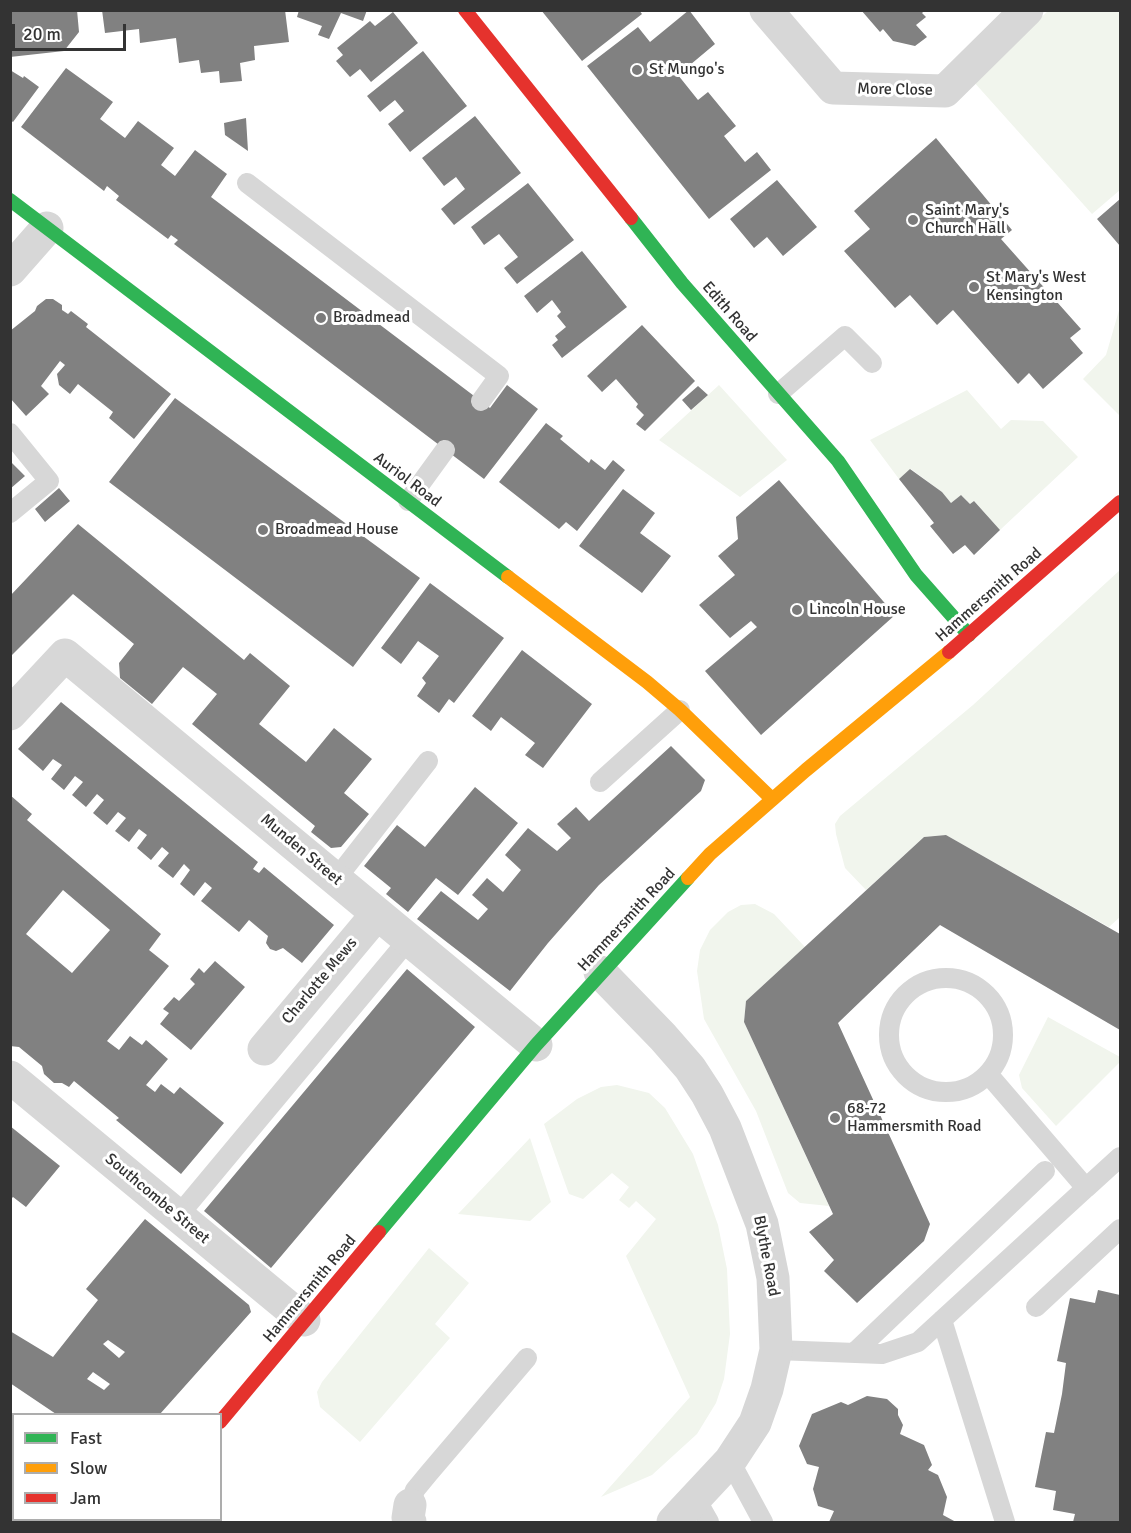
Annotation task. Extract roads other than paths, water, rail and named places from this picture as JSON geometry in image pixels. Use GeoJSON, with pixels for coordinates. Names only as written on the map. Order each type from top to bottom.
{"type":"FeatureCollection","features":[{"type":"Feature","properties":{"kind":"street","name":"Edith Road"},"geometry":{"type":"LineString","coordinates":[[465,10],[682,283],[838,461],[916,574],[969,635]]}},
{"type":"Feature","properties":{"kind":"street","name":"More Close"},"geometry":{"type":"LineString","coordinates":[[766,10],[833,88],[945,91],[1027,10]]}},
{"type":"Feature","properties":{"kind":"street","name":"Auriol Road"},"geometry":{"type":"LineString","coordinates":[[10,200],[680,710],[772,799]]}},
{"type":"Feature","properties":{"kind":"street"},"geometry":{"type":"LineString","coordinates":[[10,270],[47,228]]}},
{"type":"Feature","properties":{"kind":"street","name":"Hammersmith Road"},"geometry":{"type":"LineString","coordinates":[[222,1420],[536,1045],[600,972],[710,854],[772,799],[969,635],[1120,502]]}},
{"type":"Feature","properties":{"kind":"street","name":"Munden Street"},"geometry":{"type":"LineString","coordinates":[[10,714],[65,655],[536,1045]]}},
{"type":"Feature","properties":{"kind":"street","name":"Charlotte Mews"},"geometry":{"type":"LineString","coordinates":[[264,1049],[377,914]]}},
{"type":"Feature","properties":{"kind":"street","name":"Blythe Road"},"geometry":{"type":"LineString","coordinates":[[600,972],[690,1068],[707,1094],[725,1128],[762,1224],[773,1278],[776,1350],[767,1389],[755,1423],[730,1461],[703,1511],[673,1522]]}},
{"type":"Feature","properties":{"kind":"street","name":"Southcombe Street"},"geometry":{"type":"LineString","coordinates":[[10,1077],[304,1320]]}},
{"type":"Feature","properties":{"kind":"lane"},"geometry":{"type":"LineString","coordinates":[[247,183],[499,376],[481,401]]}},
{"type":"Feature","properties":{"kind":"lane"},"geometry":{"type":"LineString","coordinates":[[778,394],[846,336],[872,363]]}},
{"type":"Feature","properties":{"kind":"lane"},"geometry":{"type":"LineString","coordinates":[[10,433],[49,481],[10,513]]}},
{"type":"Feature","properties":{"kind":"lane"},"geometry":{"type":"LineString","coordinates":[[408,501],[445,450]]}},
{"type":"Feature","properties":{"kind":"lane"},"geometry":{"type":"LineString","coordinates":[[600,782],[680,710]]}},
{"type":"Feature","properties":{"kind":"lane"},"geometry":{"type":"LineString","coordinates":[[336,879],[428,761]]}},
{"type":"Feature","properties":{"kind":"lane"},"geometry":{"type":"LineString","coordinates":[[178,1216],[409,939]]}},
{"type":"Feature","properties":{"kind":"lane"},"geometry":{"type":"LineString","coordinates":[[946,978],[964,980],[981,990],[994,1003],[1002,1021],[1003,1040],[999,1059],[988,1074],[973,1086],[956,1092],[936,1091],[919,1086],[911,1080],[894,1059],[889,1040],[890,1022],[897,1004],[910,990],[927,981],[946,978]]}},
{"type":"Feature","properties":{"kind":"lane"},"geometry":{"type":"LineString","coordinates":[[988,1074],[1086,1188]]}},
{"type":"Feature","properties":{"kind":"lane"},"geometry":{"type":"LineString","coordinates":[[776,1350],[882,1354],[918,1342],[1120,1157]]}},
{"type":"Feature","properties":{"kind":"lane"},"geometry":{"type":"LineString","coordinates":[[855,1352],[1045,1171]]}},
{"type":"Feature","properties":{"kind":"lane"},"geometry":{"type":"LineString","coordinates":[[1036,1307],[1120,1229]]}},
{"type":"Feature","properties":{"kind":"lane"},"geometry":{"type":"LineString","coordinates":[[942,1320],[1005,1522]]}},
{"type":"Feature","properties":{"kind":"lane"},"geometry":{"type":"LineString","coordinates":[[410,1514],[415,1490],[527,1358]]}},
{"type":"Feature","properties":{"kind":"lane"},"geometry":{"type":"LineString","coordinates":[[730,1461],[763,1522]]}},
{"type":"Feature","properties":{"kind":"place","name":"St Mungo's"},"geometry":{"type":"Point","coordinates":[637,70]}},
{"type":"Feature","properties":{"kind":"place","name":"Saint Mary's Church Hall"},"geometry":{"type":"Point","coordinates":[913,220]}},
{"type":"Feature","properties":{"kind":"place","name":"St Mary's West Kensington"},"geometry":{"type":"Point","coordinates":[974,287]}},
{"type":"Feature","properties":{"kind":"place","name":"Broadmead"},"geometry":{"type":"Point","coordinates":[321,318]}},
{"type":"Feature","properties":{"kind":"place","name":"Broadmead House"},"geometry":{"type":"Point","coordinates":[263,530]}},
{"type":"Feature","properties":{"kind":"place","name":"Lincoln House"},"geometry":{"type":"Point","coordinates":[797,610]}},
{"type":"Feature","properties":{"kind":"place","name":"68-72 Hammersmith Road"},"geometry":{"type":"Point","coordinates":[835,1118]}}]}
